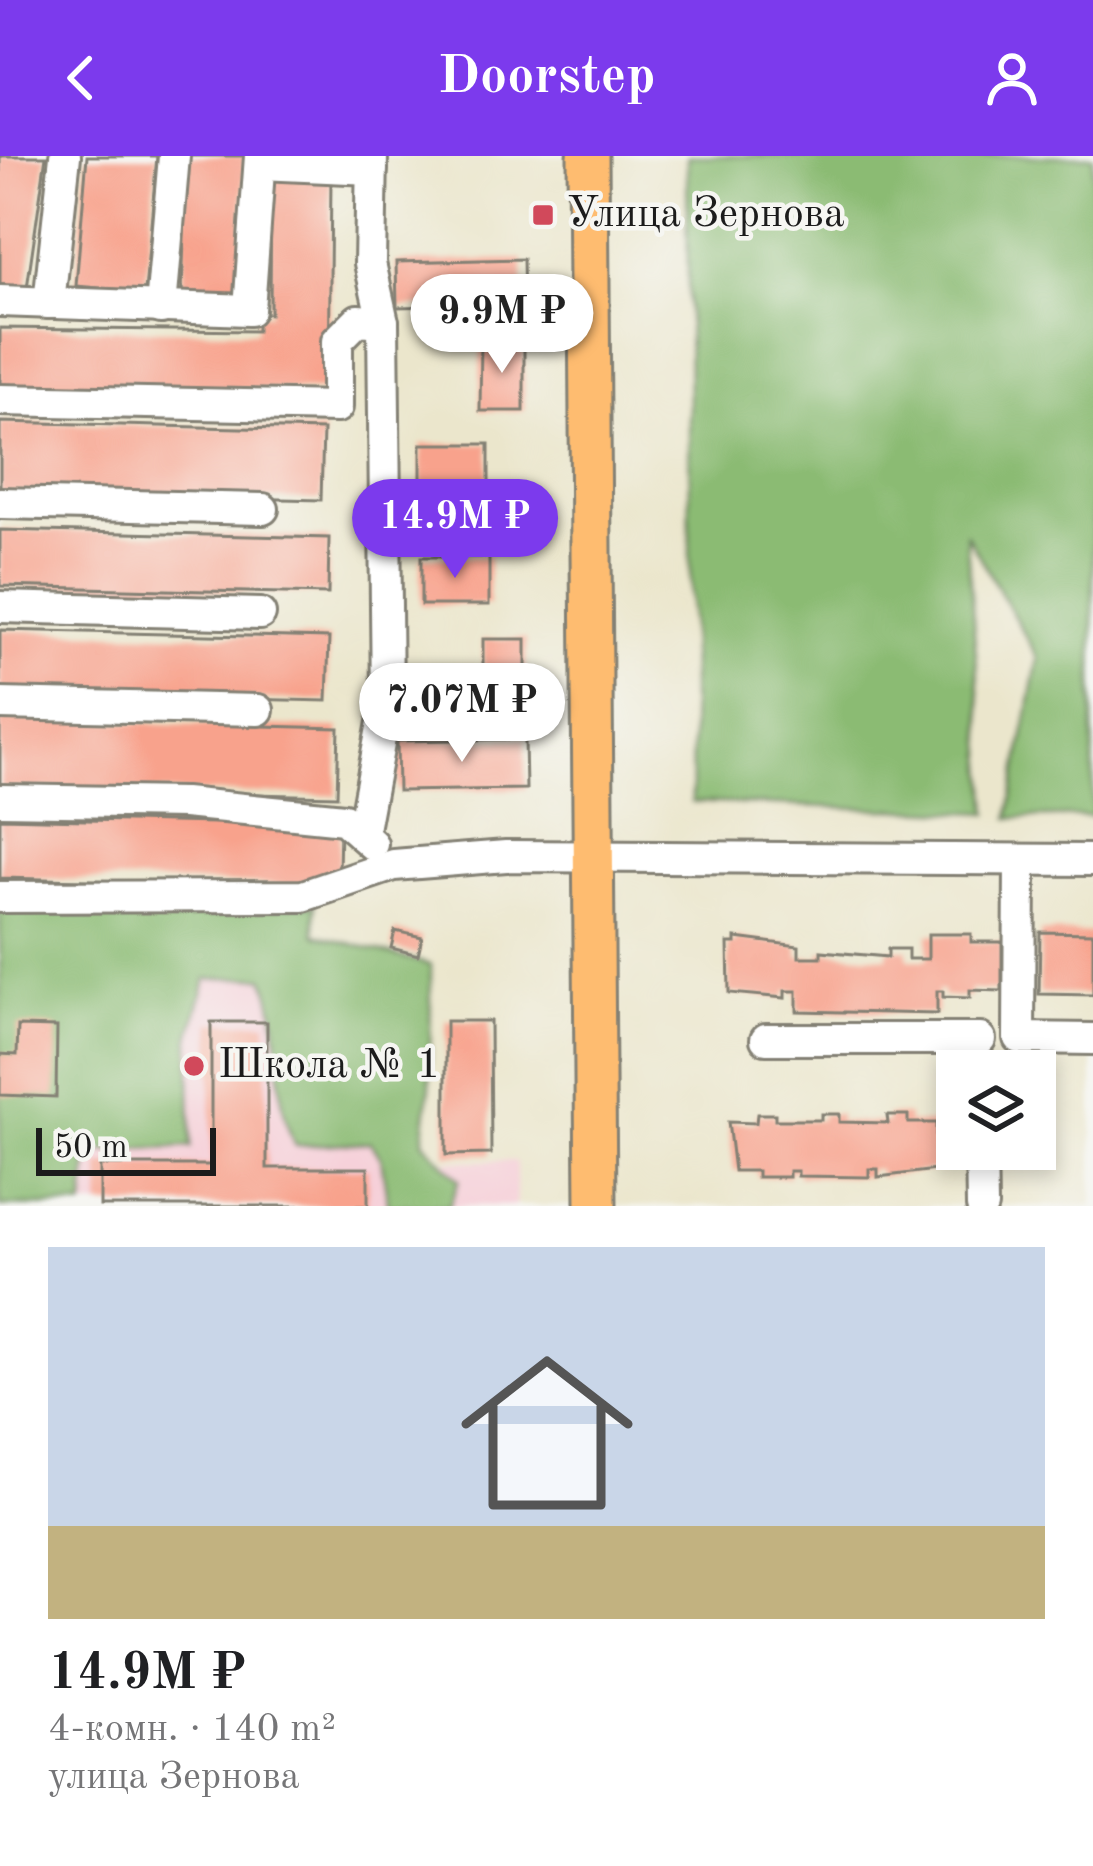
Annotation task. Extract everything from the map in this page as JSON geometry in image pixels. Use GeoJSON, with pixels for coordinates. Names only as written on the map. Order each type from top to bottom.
{"type":"FeatureCollection","features":[{"type":"Feature","properties":{"kind":"main road"},"geometry":{"type":"LineString","coordinates":[[588,156],[596,1206]]}},
{"type":"Feature","properties":{"kind":"street"},"geometry":{"type":"LineString","coordinates":[[49,303],[65,156]]}},
{"type":"Feature","properties":{"kind":"street"},"geometry":{"type":"LineString","coordinates":[[161,308],[174,156]]}},
{"type":"Feature","properties":{"kind":"street"},"geometry":{"type":"LineString","coordinates":[[0,302],[250,310],[260,160],[372,163],[370,263],[383,322],[387,701],[362,836]]}},
{"type":"Feature","properties":{"kind":"street"},"geometry":{"type":"LineString","coordinates":[[0,400],[337,407],[338,341],[358,320],[383,322]]}},
{"type":"Feature","properties":{"kind":"street"},"geometry":{"type":"LineString","coordinates":[[0,503],[263,509]]}},
{"type":"Feature","properties":{"kind":"street"},"geometry":{"type":"LineString","coordinates":[[0,608],[260,614]]}},
{"type":"Feature","properties":{"kind":"street"},"geometry":{"type":"LineString","coordinates":[[0,704],[258,710]]}},
{"type":"Feature","properties":{"kind":"street"},"geometry":{"type":"LineString","coordinates":[[0,800],[184,803],[344,818],[394,865]]}},
{"type":"Feature","properties":{"kind":"street"},"geometry":{"type":"LineString","coordinates":[[0,896],[303,896],[394,865],[506,856],[593,861],[1093,860]]}},
{"type":"Feature","properties":{"kind":"street"},"geometry":{"type":"LineString","coordinates":[[1019,1038],[1020,860]]}},
{"type":"Feature","properties":{"kind":"street"},"geometry":{"type":"LineString","coordinates":[[980,1039],[980,1050]]}},
{"type":"Feature","properties":{"kind":"street"},"geometry":{"type":"LineString","coordinates":[[766,1040],[1093,1039]]}},
{"type":"Feature","properties":{"kind":"street"},"geometry":{"type":"LineString","coordinates":[[981,1170],[982,1206]]}},
{"type":"Feature","properties":{"kind":"shaded area","name":"Школа № 1"},"geometry":{"type":"Polygon","coordinates":[[[385,969],[392,1161],[516,1161],[516,1206],[0,1206],[0,970],[385,969]]]}},
{"type":"Feature","properties":{"kind":"green space"},"geometry":{"type":"Polygon","coordinates":[[[687,156],[1093,156],[1093,816],[1009,818],[1038,658],[966,533],[989,813],[692,802],[687,156]]]}},
{"type":"Feature","properties":{"kind":"green space","name":"Школа № 1"},"geometry":{"type":"Polygon","coordinates":[[[315,905],[315,934],[431,965],[430,1087],[423,1141],[459,1180],[449,1206],[388,1206],[381,1157],[370,1142],[295,1146],[283,1105],[275,1019],[264,977],[206,979],[190,1038],[191,1147],[89,1152],[84,1206],[0,1206],[0,907],[315,905]]]}},
{"type":"Feature","properties":{"kind":"building"},"geometry":{"type":"Polygon","coordinates":[[[0,156],[46,156],[26,295],[0,291],[0,156]]]}},
{"type":"Feature","properties":{"kind":"building"},"geometry":{"type":"Polygon","coordinates":[[[87,156],[157,156],[145,292],[76,286],[87,156]]]}},
{"type":"Feature","properties":{"kind":"building"},"geometry":{"type":"Polygon","coordinates":[[[187,156],[245,156],[239,296],[182,294],[187,156]]]}},
{"type":"Feature","properties":{"kind":"building"},"geometry":{"type":"Polygon","coordinates":[[[271,174],[331,175],[329,391],[0,387],[0,328],[257,331],[257,313],[270,314],[271,174]]]}},
{"type":"Feature","properties":{"kind":"building"},"geometry":{"type":"Polygon","coordinates":[[[523,259],[524,304],[397,307],[396,262],[523,259]]]}},
{"type":"Feature","properties":{"kind":"building"},"geometry":{"type":"Polygon","coordinates":[[[481,340],[524,340],[524,411],[480,411],[481,340]]]}},
{"type":"Feature","properties":{"kind":"building"},"geometry":{"type":"Polygon","coordinates":[[[0,422],[323,430],[321,500],[0,492],[0,422]]]}},
{"type":"Feature","properties":{"kind":"building"},"geometry":{"type":"Polygon","coordinates":[[[421,444],[489,444],[489,492],[421,492],[421,444]]]}},
{"type":"Feature","properties":{"kind":"building"},"geometry":{"type":"Polygon","coordinates":[[[0,530],[329,538],[328,594],[0,586],[0,530]]]}},
{"type":"Feature","properties":{"kind":"building"},"geometry":{"type":"Polygon","coordinates":[[[421,557],[489,557],[489,605],[421,605],[421,557]]]}},
{"type":"Feature","properties":{"kind":"building"},"geometry":{"type":"Polygon","coordinates":[[[0,630],[329,638],[327,701],[0,693],[0,630]]]}},
{"type":"Feature","properties":{"kind":"building"},"geometry":{"type":"Polygon","coordinates":[[[483,639],[526,639],[526,710],[483,710],[483,639]]]}},
{"type":"Feature","properties":{"kind":"building"},"geometry":{"type":"Polygon","coordinates":[[[0,719],[339,728],[337,796],[0,788],[0,719]]]}},
{"type":"Feature","properties":{"kind":"building"},"geometry":{"type":"Polygon","coordinates":[[[525,739],[526,789],[398,791],[397,741],[525,739]]]}},
{"type":"Feature","properties":{"kind":"building"},"geometry":{"type":"Polygon","coordinates":[[[0,818],[340,826],[339,873],[300,885],[0,878],[0,818]]]}},
{"type":"Feature","properties":{"kind":"building"},"geometry":{"type":"Polygon","coordinates":[[[395,931],[422,937],[418,955],[391,948],[395,931]]]}},
{"type":"Feature","properties":{"kind":"building"},"geometry":{"type":"Polygon","coordinates":[[[1040,932],[1093,933],[1093,995],[1039,994],[1040,932]]]}},
{"type":"Feature","properties":{"kind":"building"},"geometry":{"type":"Polygon","coordinates":[[[928,934],[971,934],[971,942],[1002,942],[1002,991],[970,990],[970,998],[943,997],[943,991],[937,991],[937,1014],[797,1011],[797,991],[785,991],[785,998],[729,993],[728,943],[736,943],[736,938],[799,946],[799,957],[821,957],[821,951],[888,957],[888,949],[908,949],[908,959],[928,959],[928,934]]]}},
{"type":"Feature","properties":{"kind":"building"},"geometry":{"type":"Polygon","coordinates":[[[446,1021],[490,1021],[491,1154],[446,1155],[446,1021]]]}},
{"type":"Feature","properties":{"kind":"building"},"geometry":{"type":"Polygon","coordinates":[[[211,1022],[267,1022],[267,1168],[368,1168],[368,1206],[100,1206],[100,1165],[211,1165],[211,1022]]]}},
{"type":"Feature","properties":{"kind":"building"},"geometry":{"type":"Polygon","coordinates":[[[18,1026],[57,1027],[56,1097],[0,1095],[0,1054],[17,1055],[18,1026]]]}},
{"type":"Feature","properties":{"kind":"building"},"geometry":{"type":"Polygon","coordinates":[[[757,1114],[775,1114],[775,1120],[821,1120],[821,1114],[839,1114],[839,1122],[888,1123],[887,1115],[908,1115],[908,1123],[936,1123],[936,1170],[878,1177],[878,1169],[869,1169],[869,1177],[798,1176],[798,1171],[789,1171],[789,1177],[757,1177],[757,1171],[734,1171],[728,1122],[756,1123],[757,1114]]]}},
{"type":"Feature","properties":{"kind":"place","name":"Улица Зернова"},"geometry":{"type":"Point","coordinates":[543,215]}},
{"type":"Feature","properties":{"kind":"place","name":"Школа № 1"},"geometry":{"type":"Point","coordinates":[194,1066]}}]}
